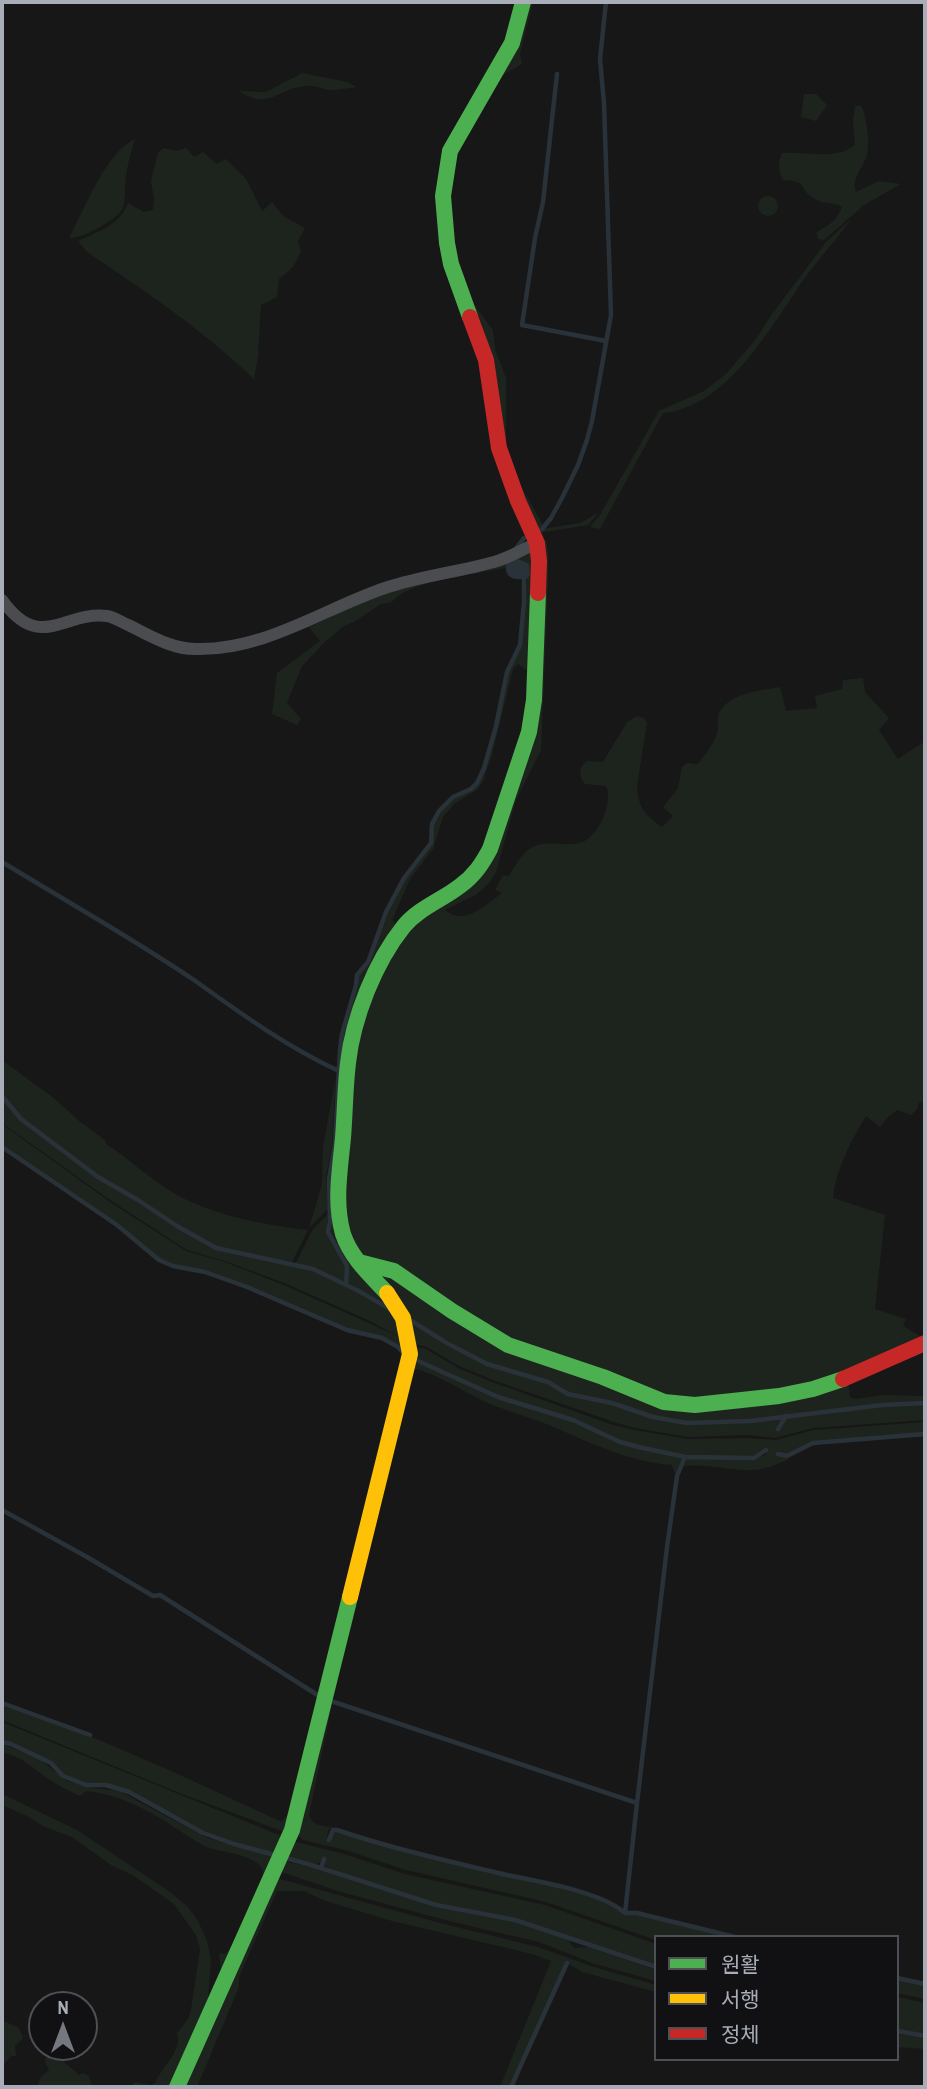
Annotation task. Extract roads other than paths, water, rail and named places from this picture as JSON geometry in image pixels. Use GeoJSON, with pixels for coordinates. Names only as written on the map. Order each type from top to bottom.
{"type":"FeatureCollection","features":[{"type":"Feature","properties":{"kind":"street"},"geometry":{"type":"LineString","coordinates":[[177,2087],[292,1830],[410,1354],[405,1325],[398,1308],[359,1262],[348,1245],[342,1224],[339,1203],[347,1069],[352,1040],[371,986],[401,929],[414,915],[453,892],[482,866],[528,732],[534,700],[539,561],[537,543],[499,448],[486,360],[451,264],[443,196],[450,150],[512,43],[523,2]]}},
{"type":"Feature","properties":{"kind":"street"},"geometry":{"type":"LineString","coordinates":[[2,600],[22,621],[38,628],[93,616],[110,617],[170,645],[193,650],[227,648],[262,639],[384,588],[409,580],[496,562],[537,543]]}},
{"type":"Feature","properties":{"kind":"street"},"geometry":{"type":"LineString","coordinates":[[359,1262],[394,1271],[508,1345],[603,1377],[664,1402],[695,1405],[779,1396],[856,1375],[925,1343]]}},
{"type":"Feature","properties":{"kind":"waterway"},"geometry":{"type":"LineString","coordinates":[[542,529],[562,498],[587,440],[611,315],[604,103],[600,59],[606,2]]}},
{"type":"Feature","properties":{"kind":"waterway"},"geometry":{"type":"LineString","coordinates":[[557,74],[543,202],[522,325],[606,341]]}},
{"type":"Feature","properties":{"kind":"waterway"},"geometry":{"type":"LineString","coordinates":[[517,547],[524,538]]}},
{"type":"Feature","properties":{"kind":"waterway"},"geometry":{"type":"LineString","coordinates":[[346,1285],[347,1266],[328,1232],[329,1179],[335,1144],[342,1034],[357,975],[368,962],[386,912],[404,878],[431,843],[432,824],[439,811],[453,797],[471,789],[477,783],[484,768],[507,672],[520,645],[524,576]]}},
{"type":"Feature","properties":{"kind":"waterway"},"geometry":{"type":"LineString","coordinates":[[2,862],[147,949],[282,1040],[339,1071]]}},
{"type":"Feature","properties":{"kind":"waterway"},"geometry":{"type":"LineString","coordinates":[[2,1096],[21,1119],[98,1177],[216,1248],[313,1269],[390,1309]]}},
{"type":"Feature","properties":{"kind":"waterway"},"geometry":{"type":"LineString","coordinates":[[2,1147],[117,1225],[159,1260],[247,1287],[347,1330],[382,1338],[398,1347],[404,1354]]}},
{"type":"Feature","properties":{"kind":"waterway"},"geometry":{"type":"LineString","coordinates":[[410,1320],[487,1364],[548,1382],[568,1394],[612,1403],[653,1417],[687,1423],[750,1421],[882,1405],[925,1403]]}},
{"type":"Feature","properties":{"kind":"waterway"},"geometry":{"type":"LineString","coordinates":[[418,1361],[498,1397],[573,1420],[620,1442],[639,1447],[685,1457],[754,1458],[766,1450]]}},
{"type":"Feature","properties":{"kind":"waterway"},"geometry":{"type":"LineString","coordinates":[[778,1429],[786,1416]]}},
{"type":"Feature","properties":{"kind":"waterway"},"geometry":{"type":"LineString","coordinates":[[778,1454],[787,1456],[813,1443],[925,1434]]}},
{"type":"Feature","properties":{"kind":"waterway"},"geometry":{"type":"LineString","coordinates":[[334,1702],[637,1803],[667,1547],[677,1476],[685,1457]]}},
{"type":"Feature","properties":{"kind":"waterway"},"geometry":{"type":"LineString","coordinates":[[2,1510],[153,1596],[160,1595],[319,1696]]}},
{"type":"Feature","properties":{"kind":"waterway"},"geometry":{"type":"LineString","coordinates":[[2,1703],[90,1735]]}},
{"type":"Feature","properties":{"kind":"waterway"},"geometry":{"type":"LineString","coordinates":[[2,1742],[51,1763],[63,1776],[86,1785],[106,1785],[129,1792],[203,1833],[234,1844],[308,1864],[436,1905],[515,1920],[654,1966]]}},
{"type":"Feature","properties":{"kind":"waterway"},"geometry":{"type":"LineString","coordinates":[[329,1840],[333,1830],[337,1830],[417,1853],[583,1892],[614,1905],[625,1913],[637,1803]]}},
{"type":"Feature","properties":{"kind":"waterway"},"geometry":{"type":"LineString","coordinates":[[321,1868],[324,1859]]}},
{"type":"Feature","properties":{"kind":"waterway"},"geometry":{"type":"LineString","coordinates":[[625,1913],[637,1913],[727,1935]]}},
{"type":"Feature","properties":{"kind":"waterway"},"geometry":{"type":"LineString","coordinates":[[511,2087],[567,1963]]}},
{"type":"Feature","properties":{"kind":"waterway"},"geometry":{"type":"LineString","coordinates":[[899,1978],[925,1984]]}},
{"type":"Feature","properties":{"kind":"waterway"},"geometry":{"type":"LineString","coordinates":[[899,2031],[925,2036]]}}]}
